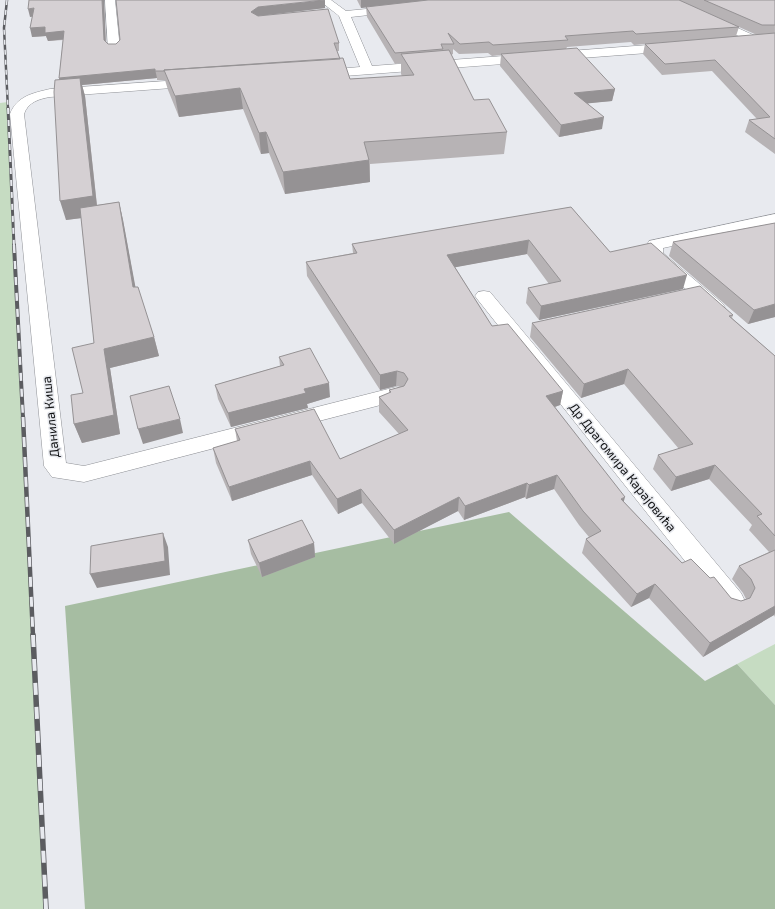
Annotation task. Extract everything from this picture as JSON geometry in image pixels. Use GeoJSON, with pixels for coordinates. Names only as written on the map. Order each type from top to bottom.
{"type":"FeatureCollection","features":[{"type":"Feature","properties":{"kind":"street"},"geometry":{"type":"LineString","coordinates":[[110,0],[114,49]]}},
{"type":"Feature","properties":{"kind":"street"},"geometry":{"type":"LineString","coordinates":[[324,0],[342,13],[368,71]]}},
{"type":"Feature","properties":{"kind":"street"},"geometry":{"type":"LineString","coordinates":[[667,0],[764,40],[735,43]]}},
{"type":"Feature","properties":{"kind":"street"},"geometry":{"type":"LineString","coordinates":[[323,13],[406,8]]}},
{"type":"Feature","properties":{"kind":"street"},"geometry":{"type":"LineString","coordinates":[[304,75],[689,46]]}},
{"type":"Feature","properties":{"kind":"street","name":"Данила Киша"},"geometry":{"type":"LineString","coordinates":[[209,82],[50,93],[35,97],[23,103],[17,114],[55,466],[60,471],[84,474],[396,394]]}},
{"type":"Feature","properties":{"kind":"street"},"geometry":{"type":"LineString","coordinates":[[728,318],[655,254],[655,245],[775,219]]}},
{"type":"Feature","properties":{"kind":"street"},"geometry":{"type":"LineString","coordinates":[[676,298],[700,292]]}},
{"type":"Feature","properties":{"kind":"street","name":"Др Драгомира Карајовића"},"geometry":{"type":"LineString","coordinates":[[484,296],[521,331],[734,602]]}},
{"type":"Feature","properties":{"kind":"green space"},"geometry":{"type":"Polygon","coordinates":[[[8,102],[46,909],[0,909],[0,103],[8,102]]]}},
{"type":"Feature","properties":{"kind":"green space"},"geometry":{"type":"Polygon","coordinates":[[[509,512],[705,681],[737,664],[775,705],[775,909],[85,909],[65,606],[509,512]]]}},
{"type":"Feature","properties":{"kind":"green space"},"geometry":{"type":"Polygon","coordinates":[[[775,644],[775,705],[737,664],[775,644]]]}},
{"type":"Feature","properties":{"kind":"building"},"geometry":{"type":"Polygon","coordinates":[[[29,0],[102,0],[104,40],[108,44],[116,44],[120,40],[116,0],[324,0],[258,7],[251,12],[258,16],[328,9],[339,43],[334,43],[340,59],[164,71],[155,71],[155,69],[59,78],[64,31],[45,33],[45,27],[30,28],[34,8],[28,9],[29,0]]]}},
{"type":"Feature","properties":{"kind":"building"},"geometry":{"type":"Polygon","coordinates":[[[428,0],[679,0],[739,27],[636,34],[633,31],[565,36],[568,40],[493,45],[489,42],[460,44],[448,33],[454,44],[441,44],[443,49],[395,53],[366,7],[428,0]]]}},
{"type":"Feature","properties":{"kind":"building"},"geometry":{"type":"Polygon","coordinates":[[[704,0],[775,0],[775,25],[762,25],[704,0]]]}},
{"type":"Feature","properties":{"kind":"building"},"geometry":{"type":"Polygon","coordinates":[[[775,33],[775,139],[749,120],[770,117],[715,60],[665,64],[645,44],[775,33]]]}},
{"type":"Feature","properties":{"kind":"building"},"geometry":{"type":"Polygon","coordinates":[[[577,48],[615,89],[574,93],[604,117],[561,125],[501,54],[577,48]]]}},
{"type":"Feature","properties":{"kind":"building"},"geometry":{"type":"Polygon","coordinates":[[[449,50],[474,100],[489,99],[507,132],[364,142],[369,160],[283,172],[266,132],[259,133],[240,88],[175,96],[164,70],[343,58],[350,79],[414,75],[401,54],[449,50]]]}},
{"type":"Feature","properties":{"kind":"building"},"geometry":{"type":"Polygon","coordinates":[[[80,78],[93,196],[60,201],[54,92],[55,80],[80,78]]]}},
{"type":"Feature","properties":{"kind":"building"},"geometry":{"type":"Polygon","coordinates":[[[119,202],[133,287],[138,287],[154,337],[104,349],[114,415],[74,424],[71,395],[83,393],[72,348],[94,343],[80,208],[119,202]]]}},
{"type":"Feature","properties":{"kind":"building"},"geometry":{"type":"Polygon","coordinates":[[[571,207],[610,252],[651,243],[687,275],[541,306],[528,288],[561,281],[529,240],[447,255],[492,326],[508,324],[563,391],[546,396],[625,497],[621,499],[682,563],[691,559],[710,578],[714,577],[731,598],[741,601],[750,598],[755,588],[751,579],[739,566],[775,550],[775,606],[710,643],[655,584],[637,594],[586,539],[601,531],[583,511],[557,475],[529,485],[527,483],[465,506],[459,497],[394,530],[361,489],[337,499],[310,461],[229,487],[213,448],[240,440],[235,429],[314,409],[340,459],[408,430],[379,397],[391,392],[389,390],[404,386],[408,379],[404,373],[397,371],[380,375],[306,262],[357,253],[352,244],[571,207]]]}},
{"type":"Feature","properties":{"kind":"building"},"geometry":{"type":"Polygon","coordinates":[[[775,223],[775,304],[754,310],[673,242],[775,223]]]}},
{"type":"Feature","properties":{"kind":"building"},"geometry":{"type":"Polygon","coordinates":[[[700,286],[733,315],[729,316],[775,356],[775,536],[757,516],[762,514],[715,465],[676,477],[658,455],[693,444],[628,369],[584,384],[532,323],[700,286]]]}},
{"type":"Feature","properties":{"kind":"building"},"geometry":{"type":"Polygon","coordinates":[[[310,348],[329,383],[304,389],[306,393],[228,413],[215,385],[284,365],[279,357],[310,348]]]}},
{"type":"Feature","properties":{"kind":"building"},"geometry":{"type":"Polygon","coordinates":[[[169,386],[180,419],[138,429],[130,396],[169,386]]]}},
{"type":"Feature","properties":{"kind":"building"},"geometry":{"type":"Polygon","coordinates":[[[302,520],[314,543],[259,563],[248,540],[302,520]]]}},
{"type":"Feature","properties":{"kind":"building"},"geometry":{"type":"Polygon","coordinates":[[[163,533],[165,561],[90,574],[91,546],[163,533]]]}},
{"type":"Feature","properties":{"kind":"railway"},"geometry":{"type":"LineString","coordinates":[[7,0],[4,28],[8,109]]}},
{"type":"Feature","properties":{"kind":"railway"},"geometry":{"type":"LineString","coordinates":[[8,108],[14,246]]}},
{"type":"Feature","properties":{"kind":"railway"},"geometry":{"type":"LineString","coordinates":[[14,245],[23,418]]}},
{"type":"Feature","properties":{"kind":"railway"},"geometry":{"type":"LineString","coordinates":[[23,417],[33,636]]}},
{"type":"Feature","properties":{"kind":"railway"},"geometry":{"type":"LineString","coordinates":[[33,635],[46,909]]}}]}
